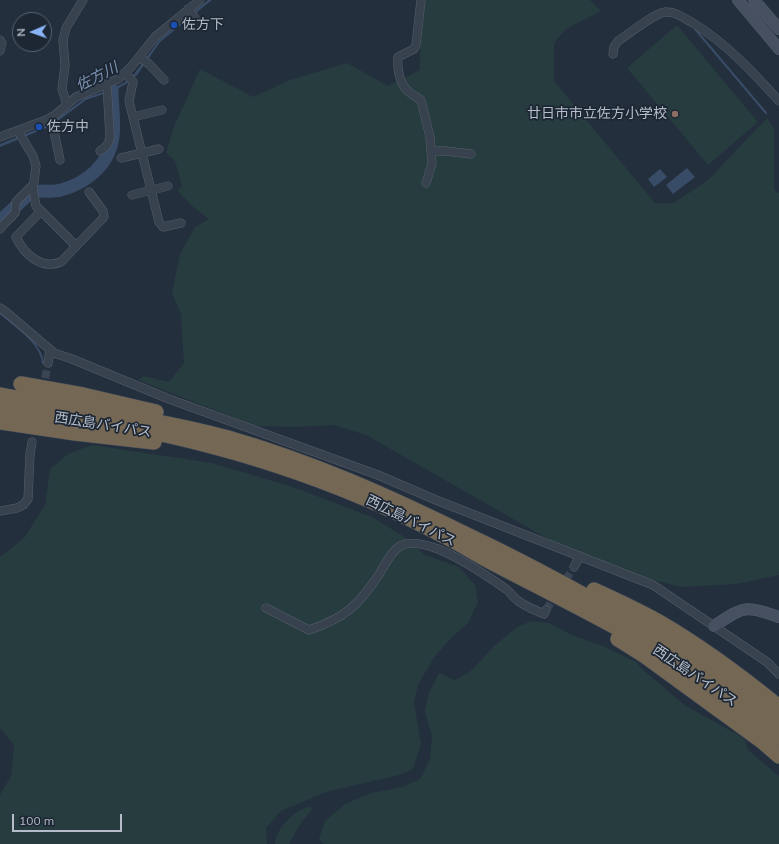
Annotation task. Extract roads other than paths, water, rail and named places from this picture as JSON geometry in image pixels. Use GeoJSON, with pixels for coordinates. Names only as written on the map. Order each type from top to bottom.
{"type":"FeatureCollection","features":[{"type":"Feature","properties":{"kind":"highway"},"geometry":{"type":"LineString","coordinates":[[21,384],[122,404],[225,431],[280,451],[323,470]]}},
{"type":"Feature","properties":{"kind":"highway","name":"西広島バイパス"},"geometry":{"type":"LineString","coordinates":[[0,395],[195,430],[260,448],[323,470],[395,500],[653,648],[692,672],[747,712],[779,738]]}},
{"type":"Feature","properties":{"kind":"highway","name":"西広島バイパス"},"geometry":{"type":"LineString","coordinates":[[0,408],[142,430],[236,453],[329,483],[378,504],[445,536],[568,586],[697,662],[779,724]]}},
{"type":"Feature","properties":{"kind":"highway"},"geometry":{"type":"LineString","coordinates":[[0,422],[236,453]]}},
{"type":"Feature","properties":{"kind":"highway"},"geometry":{"type":"LineString","coordinates":[[492,555],[572,579],[658,622],[701,648],[756,688],[779,707]]}},
{"type":"Feature","properties":{"kind":"highway"},"geometry":{"type":"LineString","coordinates":[[492,555],[645,656],[763,742],[779,756]]}},
{"type":"Feature","properties":{"kind":"street"},"geometry":{"type":"LineString","coordinates":[[67,105],[62,89],[65,65],[63,40],[66,28],[83,0]]}},
{"type":"Feature","properties":{"kind":"street"},"geometry":{"type":"LineString","coordinates":[[0,137],[20,134],[38,124],[52,121],[67,105],[82,94],[107,89],[128,77],[143,59],[155,36],[192,14],[200,0]]}},
{"type":"Feature","properties":{"kind":"street"},"geometry":{"type":"LineString","coordinates":[[421,0],[416,45],[414,49],[398,57],[398,63],[400,77],[406,89],[421,100],[430,137],[432,164],[426,183]]}},
{"type":"Feature","properties":{"kind":"street"},"geometry":{"type":"LineString","coordinates":[[738,0],[779,49]]}},
{"type":"Feature","properties":{"kind":"street"},"geometry":{"type":"LineString","coordinates":[[747,11],[756,1],[779,29]]}},
{"type":"Feature","properties":{"kind":"street"},"geometry":{"type":"LineString","coordinates":[[613,54],[614,47],[618,41],[656,16],[665,12],[675,13],[706,31],[718,40],[749,68],[779,101]]}},
{"type":"Feature","properties":{"kind":"street"},"geometry":{"type":"LineString","coordinates":[[0,40],[2,43],[0,51]]}},
{"type":"Feature","properties":{"kind":"street"},"geometry":{"type":"LineString","coordinates":[[143,59],[164,77]]}},
{"type":"Feature","properties":{"kind":"street"},"geometry":{"type":"LineString","coordinates":[[128,77],[133,85],[129,99],[133,117],[161,225],[167,227],[181,223]]}},
{"type":"Feature","properties":{"kind":"street"},"geometry":{"type":"LineString","coordinates":[[100,146],[109,141],[107,89]]}},
{"type":"Feature","properties":{"kind":"street"},"geometry":{"type":"LineString","coordinates":[[133,117],[162,110]]}},
{"type":"Feature","properties":{"kind":"street"},"geometry":{"type":"LineString","coordinates":[[52,121],[62,157]]}},
{"type":"Feature","properties":{"kind":"street"},"geometry":{"type":"LineString","coordinates":[[20,134],[33,156],[36,166],[34,190],[36,206],[76,246]]}},
{"type":"Feature","properties":{"kind":"street"},"geometry":{"type":"LineString","coordinates":[[121,158],[159,149]]}},
{"type":"Feature","properties":{"kind":"street"},"geometry":{"type":"LineString","coordinates":[[431,151],[471,154]]}},
{"type":"Feature","properties":{"kind":"street"},"geometry":{"type":"LineString","coordinates":[[132,194],[168,186]]}},
{"type":"Feature","properties":{"kind":"street"},"geometry":{"type":"LineString","coordinates":[[0,229],[14,214],[16,202],[34,190]]}},
{"type":"Feature","properties":{"kind":"street"},"geometry":{"type":"LineString","coordinates":[[41,211],[16,237],[20,244],[36,261],[42,264],[56,264],[61,262],[104,217],[104,211],[89,192]]}},
{"type":"Feature","properties":{"kind":"street"},"geometry":{"type":"LineString","coordinates":[[0,308],[50,350],[169,399],[378,475],[436,500],[653,585],[767,662],[779,674]]}},
{"type":"Feature","properties":{"kind":"street"},"geometry":{"type":"LineString","coordinates":[[48,363],[50,350]]}},
{"type":"Feature","properties":{"kind":"street"},"geometry":{"type":"LineString","coordinates":[[0,511],[17,508],[23,505],[28,499],[32,442]]}},
{"type":"Feature","properties":{"kind":"street"},"geometry":{"type":"LineString","coordinates":[[266,608],[309,630],[325,625],[341,617],[355,606],[366,593],[393,552],[400,546],[422,544],[439,550],[475,569],[508,590],[517,600],[544,614],[546,610]]}},
{"type":"Feature","properties":{"kind":"street"},"geometry":{"type":"LineString","coordinates":[[574,567],[580,556]]}},
{"type":"Feature","properties":{"kind":"street"},"geometry":{"type":"LineString","coordinates":[[714,626],[735,613],[747,608],[760,610],[779,617]]}},
{"type":"Feature","properties":{"kind":"water"},"geometry":{"type":"Polygon","coordinates":[[[208,0],[212,0],[160,42],[137,75],[126,84],[113,91],[86,100],[51,126],[0,147],[0,144],[50,124],[85,98],[112,89],[125,82],[135,73],[159,40],[208,0]]]}},
{"type":"Feature","properties":{"kind":"water"},"geometry":{"type":"Polygon","coordinates":[[[687,168],[695,177],[673,194],[666,185],[687,168]]]}},
{"type":"Feature","properties":{"kind":"water"},"geometry":{"type":"Polygon","coordinates":[[[660,169],[667,177],[654,187],[648,179],[660,169]]]}},
{"type":"Feature","properties":{"kind":"waterway"},"geometry":{"type":"LineString","coordinates":[[695,29],[766,113]]}},
{"type":"Feature","properties":{"kind":"waterway"},"geometry":{"type":"LineString","coordinates":[[0,221],[30,193],[38,191],[57,191],[71,187],[80,183],[96,171],[102,164],[111,146],[114,130],[112,90]]}},
{"type":"Feature","properties":{"kind":"waterway"},"geometry":{"type":"LineString","coordinates":[[0,313],[32,341],[38,348],[43,363]]}},
{"type":"Feature","properties":{"kind":"tunnel"},"geometry":{"type":"LineString","coordinates":[[43,390],[48,363]]}},
{"type":"Feature","properties":{"kind":"tunnel"},"geometry":{"type":"LineString","coordinates":[[546,610],[574,567]]}},
{"type":"Feature","properties":{"kind":"place","name":"佐方下"},"geometry":{"type":"Point","coordinates":[174,25]}},
{"type":"Feature","properties":{"kind":"place","name":"廿日市市立佐方小学校"},"geometry":{"type":"Point","coordinates":[675,114]}},
{"type":"Feature","properties":{"kind":"place","name":"佐方中"},"geometry":{"type":"Point","coordinates":[39,127]}},
{"type":"Feature","properties":{"kind":"water label","name":"佐方川"},"geometry":{"type":"Point","coordinates":[97,77]}}]}
